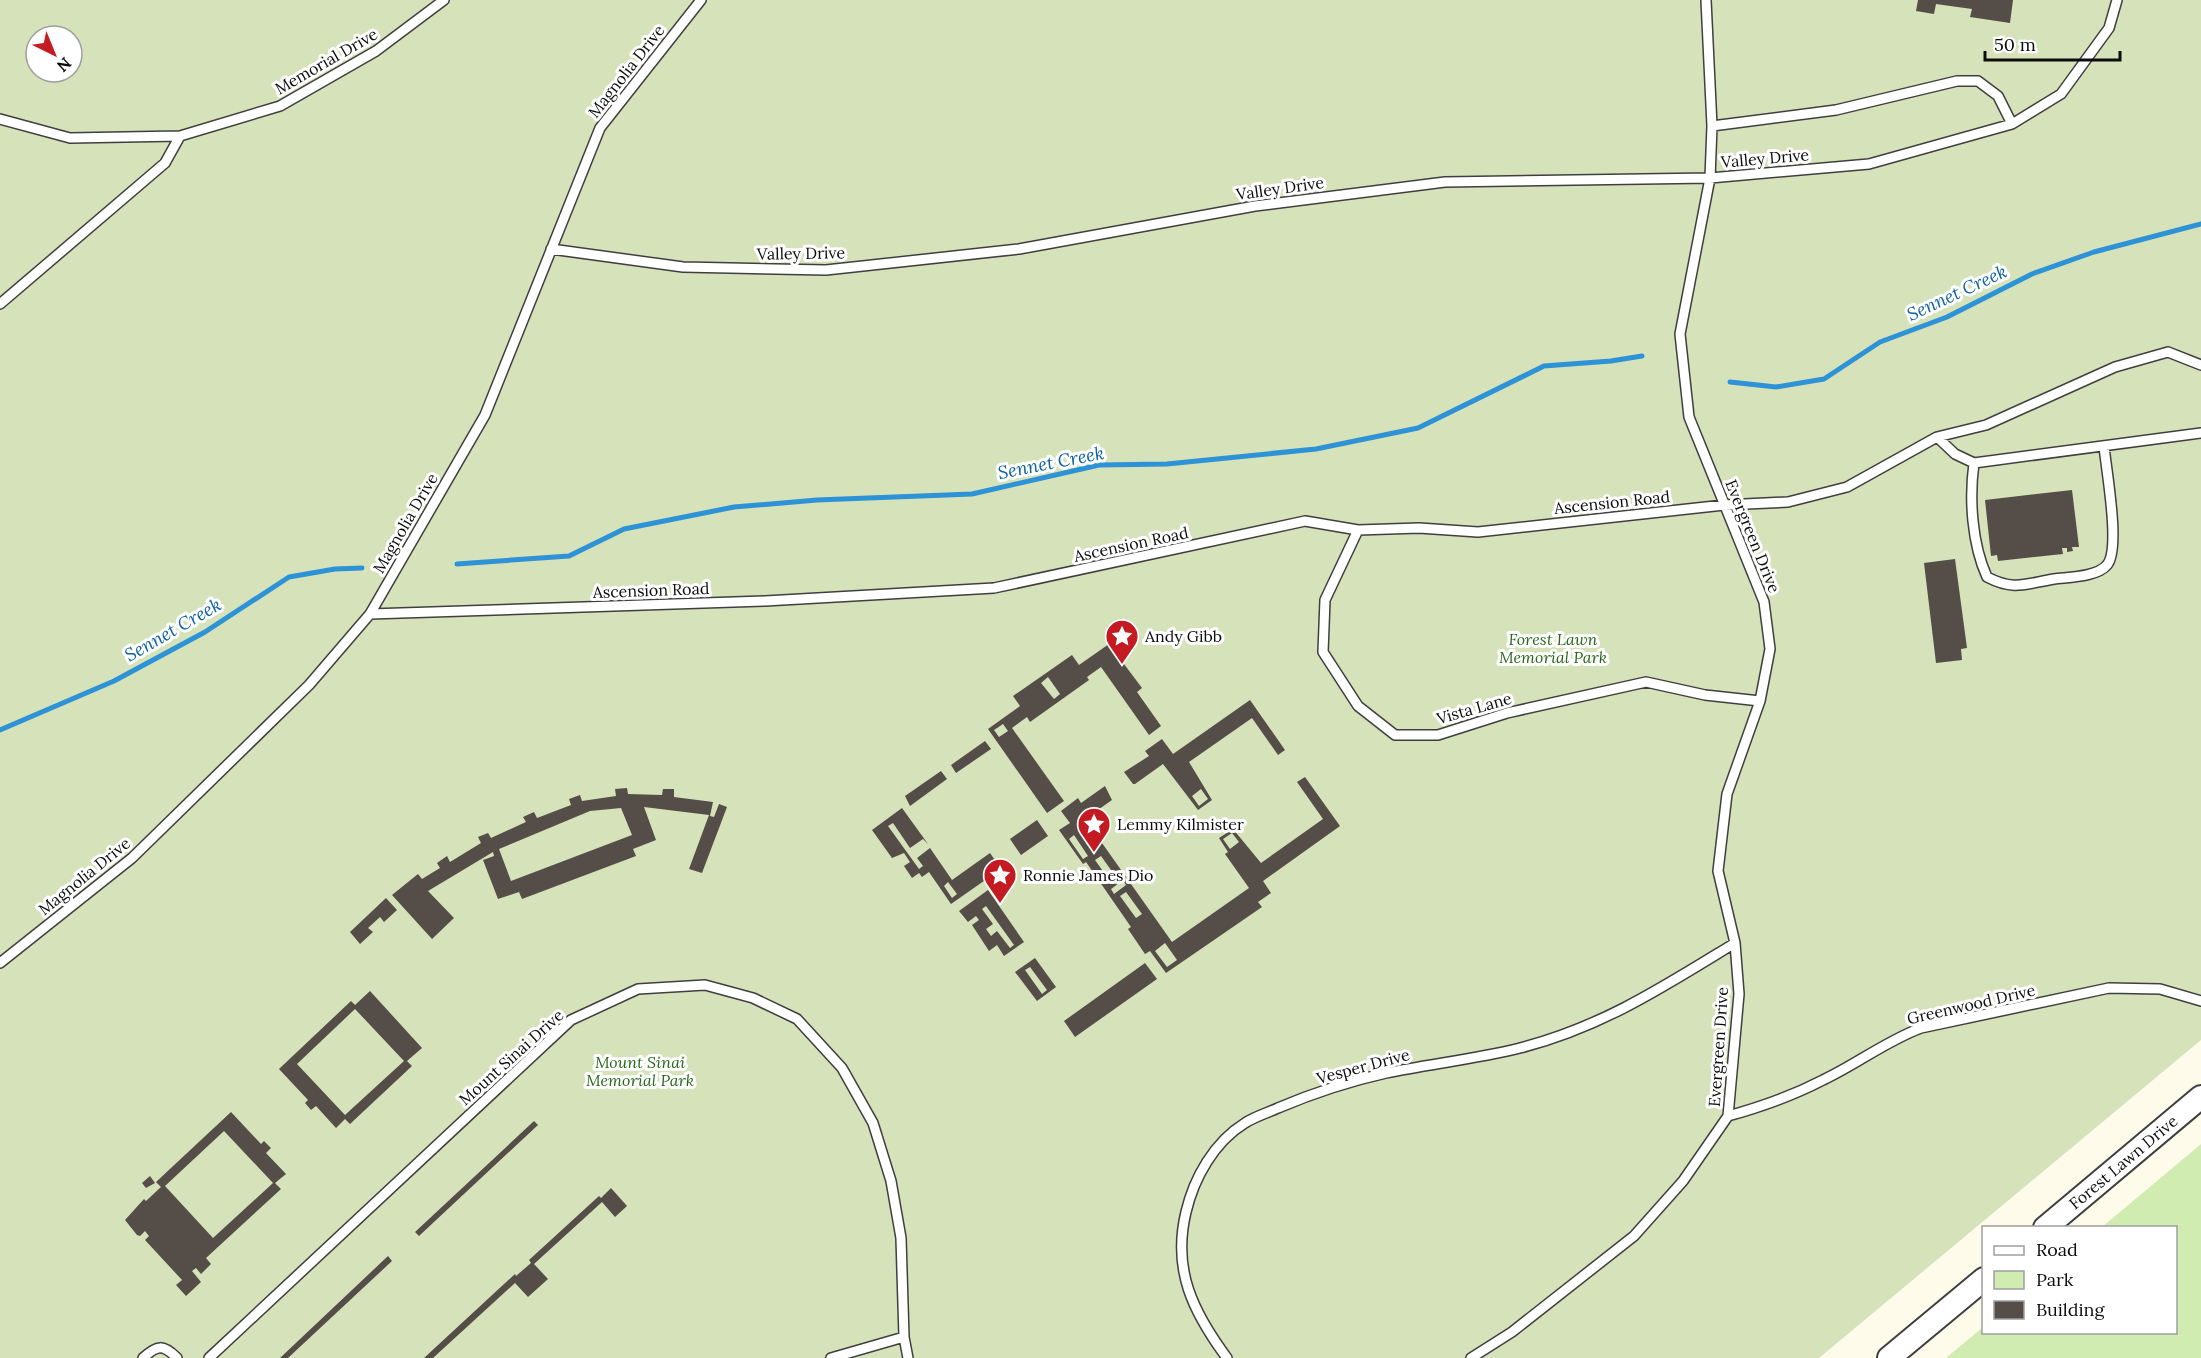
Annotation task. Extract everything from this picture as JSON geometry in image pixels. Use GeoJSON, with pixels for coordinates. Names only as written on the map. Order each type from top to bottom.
{"type":"FeatureCollection","features":[{"type":"Feature","properties":{"kind":"street","name":"Forest Lawn Drive"},"geometry":{"type":"LineString","coordinates":[[2046,1226],[2201,1096]]}},
{"type":"Feature","properties":{"kind":"street"},"geometry":{"type":"LineString","coordinates":[[1889,1358],[1982,1280]]}},
{"type":"Feature","properties":{"kind":"lane","name":"Memorial Drive"},"geometry":{"type":"LineString","coordinates":[[0,119],[70,138],[180,136],[280,106],[376,51],[444,0]]}},
{"type":"Feature","properties":{"kind":"lane","name":"Magnolia Drive"},"geometry":{"type":"LineString","coordinates":[[0,963],[132,858],[309,685],[370,614],[485,415],[600,128],[701,0]]}},
{"type":"Feature","properties":{"kind":"lane","name":"Evergreen Drive"},"geometry":{"type":"LineString","coordinates":[[1706,0],[1712,126],[1710,178],[1680,334],[1689,417],[1764,602],[1770,649],[1760,700],[1727,794],[1718,871],[1735,943],[1739,994],[1728,1116]]}},
{"type":"Feature","properties":{"kind":"lane","name":"Valley Drive"},"geometry":{"type":"LineString","coordinates":[[551,249],[683,267],[826,270],[1019,249],[1255,206],[1445,182],[1710,178],[1869,164],[2012,124],[2061,94],[2109,28],[2117,0]]}},
{"type":"Feature","properties":{"kind":"lane"},"geometry":{"type":"LineString","coordinates":[[1712,126],[1836,110],[1957,81],[1978,81],[1998,96],[2012,124]]}},
{"type":"Feature","properties":{"kind":"lane"},"geometry":{"type":"LineString","coordinates":[[0,304],[165,163],[180,136]]}},
{"type":"Feature","properties":{"kind":"lane","name":"Ascension Road"},"geometry":{"type":"LineString","coordinates":[[370,614],[765,601],[994,588],[1305,521],[1358,530],[1419,528],[1478,532],[1724,505],[1798,500],[1847,487],[1937,437],[1986,425],[2115,367],[2168,352],[2201,366]]}},
{"type":"Feature","properties":{"kind":"lane"},"geometry":{"type":"LineString","coordinates":[[1937,437],[1955,454],[1974,462],[2201,434]]}},
{"type":"Feature","properties":{"kind":"lane"},"geometry":{"type":"LineString","coordinates":[[1974,462],[1970,490],[1981,564],[1987,577],[2007,587],[2100,570],[2108,564],[2114,545],[2104,446]]}},
{"type":"Feature","properties":{"kind":"lane","name":"Vista Lane"},"geometry":{"type":"LineString","coordinates":[[1358,530],[1325,600],[1323,652],[1358,706],[1395,735],[1438,735],[1507,713],[1646,682],[1705,695],[1760,700]]}},
{"type":"Feature","properties":{"kind":"lane","name":"Vesper Drive"},"geometry":{"type":"LineString","coordinates":[[1227,1358],[1206,1330],[1186,1289],[1180,1237],[1191,1191],[1211,1153],[1244,1123],[1299,1099],[1383,1074],[1519,1048],[1587,1027],[1634,1005],[1735,943]]}},
{"type":"Feature","properties":{"kind":"lane","name":"Mount Sinai Drive"},"geometry":{"type":"LineString","coordinates":[[210,1358],[572,1020],[638,989],[705,985],[753,998],[797,1018],[842,1068],[873,1124],[891,1181],[901,1238],[904,1337],[908,1358]]}},
{"type":"Feature","properties":{"kind":"lane","name":"Greenwood Drive"},"geometry":{"type":"LineString","coordinates":[[1728,1116],[1772,1103],[1825,1080],[1896,1038],[1921,1028],[2109,988],[2160,989],[2201,1001]]}},
{"type":"Feature","properties":{"kind":"lane"},"geometry":{"type":"LineString","coordinates":[[1471,1358],[1512,1332],[1634,1236],[1683,1181],[1728,1116]]}},
{"type":"Feature","properties":{"kind":"lane"},"geometry":{"type":"LineString","coordinates":[[831,1358],[904,1337]]}},
{"type":"Feature","properties":{"kind":"lane"},"geometry":{"type":"LineString","coordinates":[[143,1358],[155,1347],[161,1346],[167,1348],[177,1358]]}},
{"type":"Feature","properties":{"kind":"green space","name":"Forest Lawn Memorial Park"},"geometry":{"type":"Polygon","coordinates":[[[0,0],[2201,0],[2201,1040],[1819,1358],[0,1358],[0,0]]]}},
{"type":"Feature","properties":{"kind":"green space"},"geometry":{"type":"Polygon","coordinates":[[[2201,1144],[2201,1358],[1946,1358],[1982,1328],[1982,1334],[2177,1334],[2177,1226],[2103,1226],[2201,1144]]]}},
{"type":"Feature","properties":{"kind":"building"},"geometry":{"type":"Polygon","coordinates":[[[1918,0],[2013,0],[2010,23],[1970,17],[1972,9],[1936,4],[1934,14],[1916,11],[1918,0]]]}},
{"type":"Feature","properties":{"kind":"building"},"geometry":{"type":"Polygon","coordinates":[[[2072,490],[2079,547],[2072,547],[2073,551],[2067,552],[2067,548],[2062,548],[2063,554],[1998,561],[1997,555],[1991,556],[1985,500],[2072,490]]]}},
{"type":"Feature","properties":{"kind":"building"},"geometry":{"type":"Polygon","coordinates":[[[1955,559],[1967,648],[1961,649],[1962,660],[1936,663],[1924,563],[1955,559]]]}},
{"type":"Feature","properties":{"kind":"building"},"geometry":{"type":"Polygon","coordinates":[[[1109,644],[1142,688],[1137,692],[1161,726],[1149,735],[1101,667],[1087,677],[1089,680],[1030,722],[1027,717],[1012,728],[1064,801],[1047,813],[988,729],[1020,706],[1013,696],[1072,655],[1079,665],[1109,644]],[[1048,677],[1041,683],[1054,699],[1060,694],[1048,677]],[[1003,724],[994,730],[999,737],[1008,731],[1003,724]]]}},
{"type":"Feature","properties":{"kind":"building"},"geometry":{"type":"Polygon","coordinates":[[[1250,700],[1285,750],[1278,755],[1252,718],[1189,762],[1212,800],[1198,810],[1163,764],[1135,784],[1124,772],[1149,756],[1145,751],[1162,739],[1173,754],[1250,700]],[[1201,789],[1192,796],[1199,806],[1208,799],[1201,789]]]}},
{"type":"Feature","properties":{"kind":"building"},"geometry":{"type":"Polygon","coordinates":[[[985,741],[991,749],[956,773],[951,765],[985,741]]]}},
{"type":"Feature","properties":{"kind":"building"},"geometry":{"type":"Polygon","coordinates":[[[941,771],[947,779],[910,806],[905,796],[941,771]]]}},
{"type":"Feature","properties":{"kind":"building"},"geometry":{"type":"Polygon","coordinates":[[[1305,777],[1340,826],[1263,881],[1271,893],[1258,902],[1262,907],[1166,973],[1150,951],[1145,954],[1128,929],[1131,927],[1086,862],[1083,864],[1059,830],[1070,823],[1061,811],[1078,798],[1081,803],[1105,786],[1112,800],[1085,819],[1172,942],[1249,888],[1225,854],[1228,852],[1219,838],[1233,829],[1261,863],[1323,819],[1297,782],[1305,777]],[[1232,833],[1223,839],[1230,849],[1239,842],[1232,833]],[[1074,835],[1069,839],[1083,859],[1088,856],[1074,835]],[[1101,856],[1095,860],[1110,881],[1116,877],[1101,856]],[[1123,880],[1111,889],[1114,894],[1126,885],[1123,880]],[[1126,892],[1120,896],[1136,918],[1142,914],[1126,892]],[[1165,943],[1155,951],[1167,967],[1177,960],[1165,943]]]}},
{"type":"Feature","properties":{"kind":"building"},"geometry":{"type":"Polygon","coordinates":[[[627,788],[628,794],[662,795],[663,789],[674,789],[674,797],[713,802],[710,816],[714,817],[719,804],[727,807],[702,873],[689,869],[709,815],[644,807],[656,840],[633,849],[636,856],[522,899],[519,892],[498,899],[483,860],[494,856],[493,852],[428,891],[454,918],[432,939],[392,895],[418,874],[422,879],[440,868],[437,863],[447,856],[450,862],[481,843],[478,837],[488,833],[491,838],[526,822],[523,817],[534,812],[537,818],[571,805],[569,799],[580,795],[582,801],[616,796],[615,789],[627,788]],[[621,808],[590,811],[499,849],[511,881],[632,835],[621,808]]]}},
{"type":"Feature","properties":{"kind":"building"},"geometry":{"type":"Polygon","coordinates":[[[902,808],[928,844],[923,839],[910,848],[893,823],[888,826],[919,869],[923,866],[917,858],[930,848],[952,880],[990,853],[1001,869],[951,904],[929,872],[922,877],[919,873],[912,878],[904,866],[910,862],[904,853],[892,858],[872,830],[902,808]],[[948,882],[944,886],[952,898],[957,894],[948,882]]]}},
{"type":"Feature","properties":{"kind":"building"},"geometry":{"type":"Polygon","coordinates":[[[1037,820],[1048,836],[1021,855],[1010,839],[1037,820]]]}},
{"type":"Feature","properties":{"kind":"building"},"geometry":{"type":"Polygon","coordinates":[[[988,890],[1024,942],[1004,956],[997,945],[989,951],[972,925],[979,920],[976,916],[968,922],[959,911],[988,890]],[[986,906],[982,909],[993,924],[986,929],[991,936],[997,931],[1010,948],[1014,945],[986,906]]]}},
{"type":"Feature","properties":{"kind":"building"},"geometry":{"type":"Polygon","coordinates":[[[386,898],[397,910],[384,922],[380,917],[368,928],[373,932],[360,944],[350,932],[386,898]]]}},
{"type":"Feature","properties":{"kind":"building"},"geometry":{"type":"Polygon","coordinates":[[[1035,958],[1056,987],[1037,1001],[1015,972],[1035,958]],[[1030,967],[1025,970],[1042,994],[1047,990],[1030,967]]]}},
{"type":"Feature","properties":{"kind":"building"},"geometry":{"type":"Polygon","coordinates":[[[1145,963],[1157,979],[1075,1037],[1064,1021],[1145,963]]]}},
{"type":"Feature","properties":{"kind":"building"},"geometry":{"type":"Polygon","coordinates":[[[370,991],[422,1048],[407,1061],[412,1066],[350,1124],[345,1119],[336,1128],[316,1106],[311,1110],[305,1103],[308,1100],[279,1069],[351,1001],[355,1005],[370,991]],[[355,1009],[297,1064],[345,1115],[404,1061],[355,1009]]]}},
{"type":"Feature","properties":{"kind":"building"},"geometry":{"type":"Polygon","coordinates":[[[231,1112],[261,1144],[264,1141],[271,1148],[266,1153],[286,1174],[275,1183],[281,1189],[206,1258],[211,1264],[201,1274],[196,1268],[192,1271],[201,1282],[186,1296],[176,1285],[182,1280],[145,1240],[149,1236],[145,1231],[140,1236],[137,1235],[125,1220],[144,1199],[146,1201],[161,1187],[156,1182],[231,1112]],[[224,1131],[165,1186],[213,1238],[273,1183],[224,1131]]]}},
{"type":"Feature","properties":{"kind":"building"},"geometry":{"type":"Polygon","coordinates":[[[534,1121],[538,1125],[419,1236],[415,1232],[534,1121]]]}},
{"type":"Feature","properties":{"kind":"building"},"geometry":{"type":"Polygon","coordinates":[[[150,1176],[155,1183],[146,1188],[142,1183],[150,1176]]]}},
{"type":"Feature","properties":{"kind":"building"},"geometry":{"type":"Polygon","coordinates":[[[611,1188],[627,1206],[615,1217],[602,1202],[534,1264],[548,1279],[528,1297],[515,1283],[433,1358],[424,1358],[515,1274],[516,1276],[531,1263],[529,1260],[599,1196],[601,1198],[611,1188]]]}},
{"type":"Feature","properties":{"kind":"building"},"geometry":{"type":"Polygon","coordinates":[[[388,1256],[392,1261],[288,1358],[280,1358],[388,1256]]]}},
{"type":"Feature","properties":{"kind":"waterway","name":"Sennet Creek"},"geometry":{"type":"LineString","coordinates":[[1730,382],[1776,387],[1824,379],[1880,342],[1947,317],[2032,274],[2094,252],[2201,224]]}},
{"type":"Feature","properties":{"kind":"waterway","name":"Sennet Creek"},"geometry":{"type":"LineString","coordinates":[[457,564],[569,556],[624,529],[734,507],[817,500],[972,494],[1099,465],[1167,464],[1316,449],[1418,428],[1544,366],[1611,361],[1642,356]]}},
{"type":"Feature","properties":{"kind":"waterway","name":"Sennet Creek"},"geometry":{"type":"LineString","coordinates":[[0,730],[114,681],[205,632],[289,577],[335,569],[362,568]]}},
{"type":"Feature","properties":{"kind":"place","name":"Andy Gibb"},"geometry":{"type":"Point","coordinates":[1122,665]}},
{"type":"Feature","properties":{"kind":"place","name":"Lemmy Kilmister"},"geometry":{"type":"Point","coordinates":[1094,853]}},
{"type":"Feature","properties":{"kind":"place","name":"Ronnie James Dio"},"geometry":{"type":"Point","coordinates":[1000,904]}},
{"type":"Feature","properties":{"kind":"park label","name":"Mount Sinai Memorial Park"},"geometry":{"type":"Point","coordinates":[640,1071]}}]}
